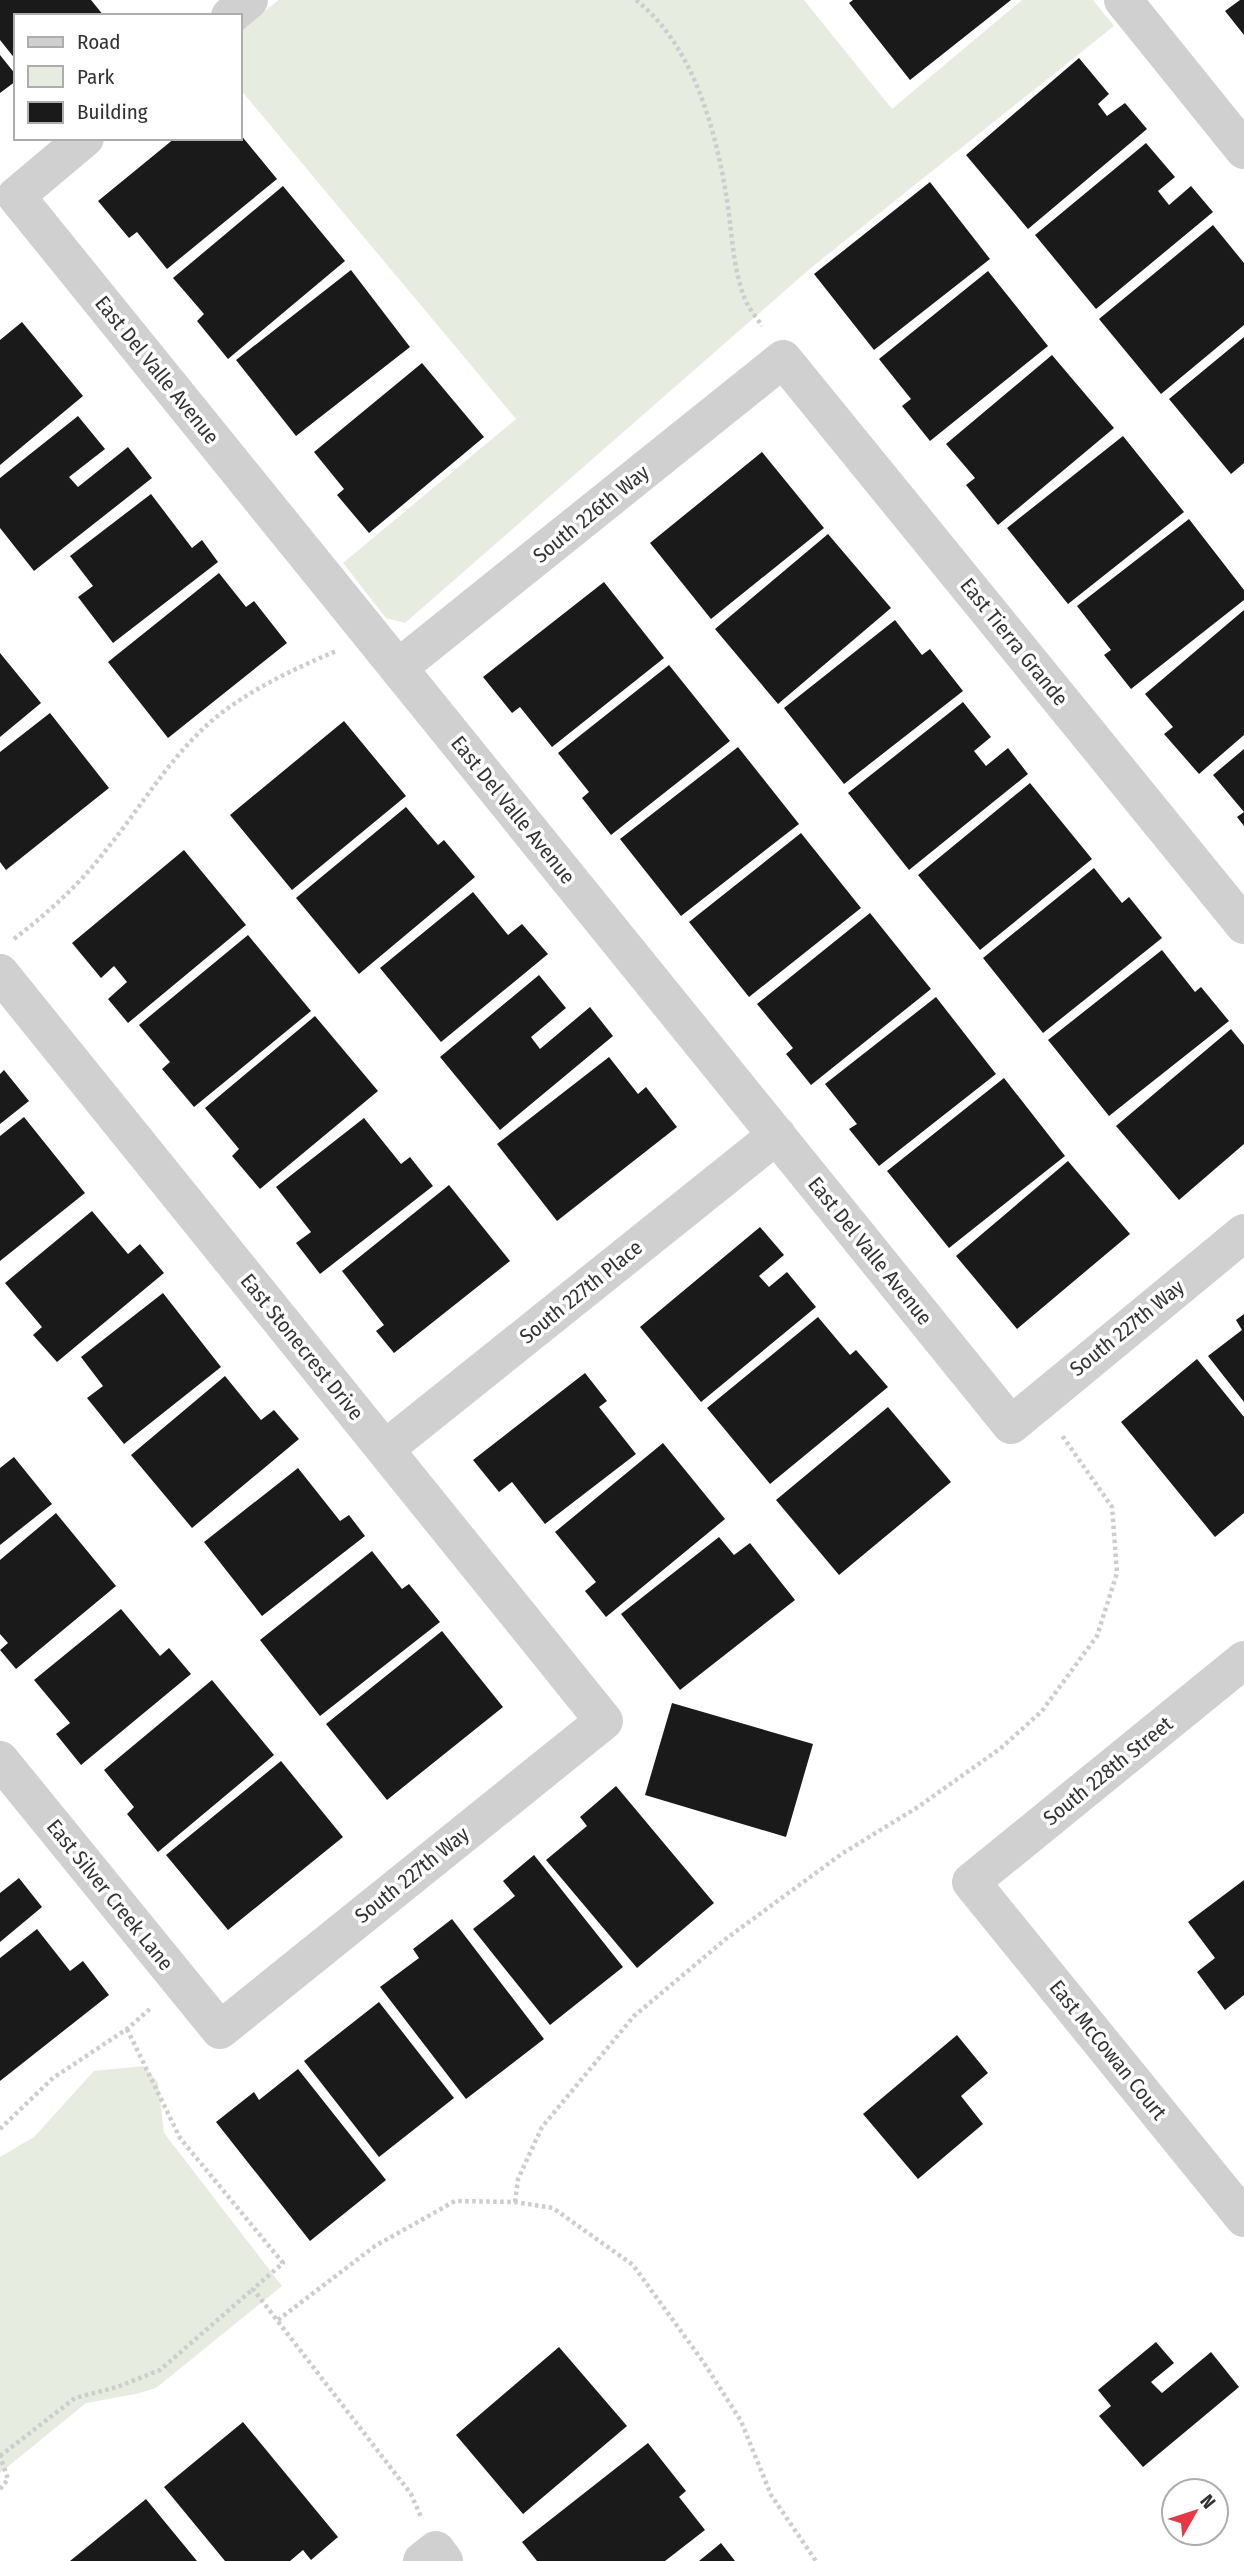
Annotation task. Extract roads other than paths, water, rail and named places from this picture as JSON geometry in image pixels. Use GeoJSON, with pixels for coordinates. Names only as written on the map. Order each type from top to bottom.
{"type":"FeatureCollection","features":[{"type":"Feature","properties":{"kind":"street"},"geometry":{"type":"LineString","coordinates":[[232,14],[248,0]]}},
{"type":"Feature","properties":{"kind":"street"},"geometry":{"type":"LineString","coordinates":[[1124,0],[1244,150]]}},
{"type":"Feature","properties":{"kind":"street","name":"East Del Valle Avenue"},"geometry":{"type":"LineString","coordinates":[[83,140],[16,196],[777,1135],[1023,1414]]}},
{"type":"Feature","properties":{"kind":"street","name":"South 226th Way"},"geometry":{"type":"LineString","coordinates":[[398,668],[783,359]]}},
{"type":"Feature","properties":{"kind":"street","name":"East Tierra Grande"},"geometry":{"type":"LineString","coordinates":[[783,359],[1244,925]]}},
{"type":"Feature","properties":{"kind":"street","name":"East Stonecrest Drive"},"geometry":{"type":"LineString","coordinates":[[5,958],[384,1449],[604,1721]]}},
{"type":"Feature","properties":{"kind":"street","name":"South 227th Place"},"geometry":{"type":"LineString","coordinates":[[384,1449],[777,1135]]}},
{"type":"Feature","properties":{"kind":"street","name":"South 227th Way"},"geometry":{"type":"LineString","coordinates":[[1023,1414],[1244,1233]]}},
{"type":"Feature","properties":{"kind":"street","name":"South 228th Street"},"geometry":{"type":"LineString","coordinates":[[971,1882],[1244,1660]]}},
{"type":"Feature","properties":{"kind":"street","name":"South 227th Way"},"geometry":{"type":"LineString","coordinates":[[220,2030],[604,1721]]}},
{"type":"Feature","properties":{"kind":"street","name":"East Silver Creek Lane"},"geometry":{"type":"LineString","coordinates":[[0,1760],[220,2030]]}},
{"type":"Feature","properties":{"kind":"street","name":"East McCowan Court"},"geometry":{"type":"LineString","coordinates":[[971,1882],[1244,2218]]}}]}
